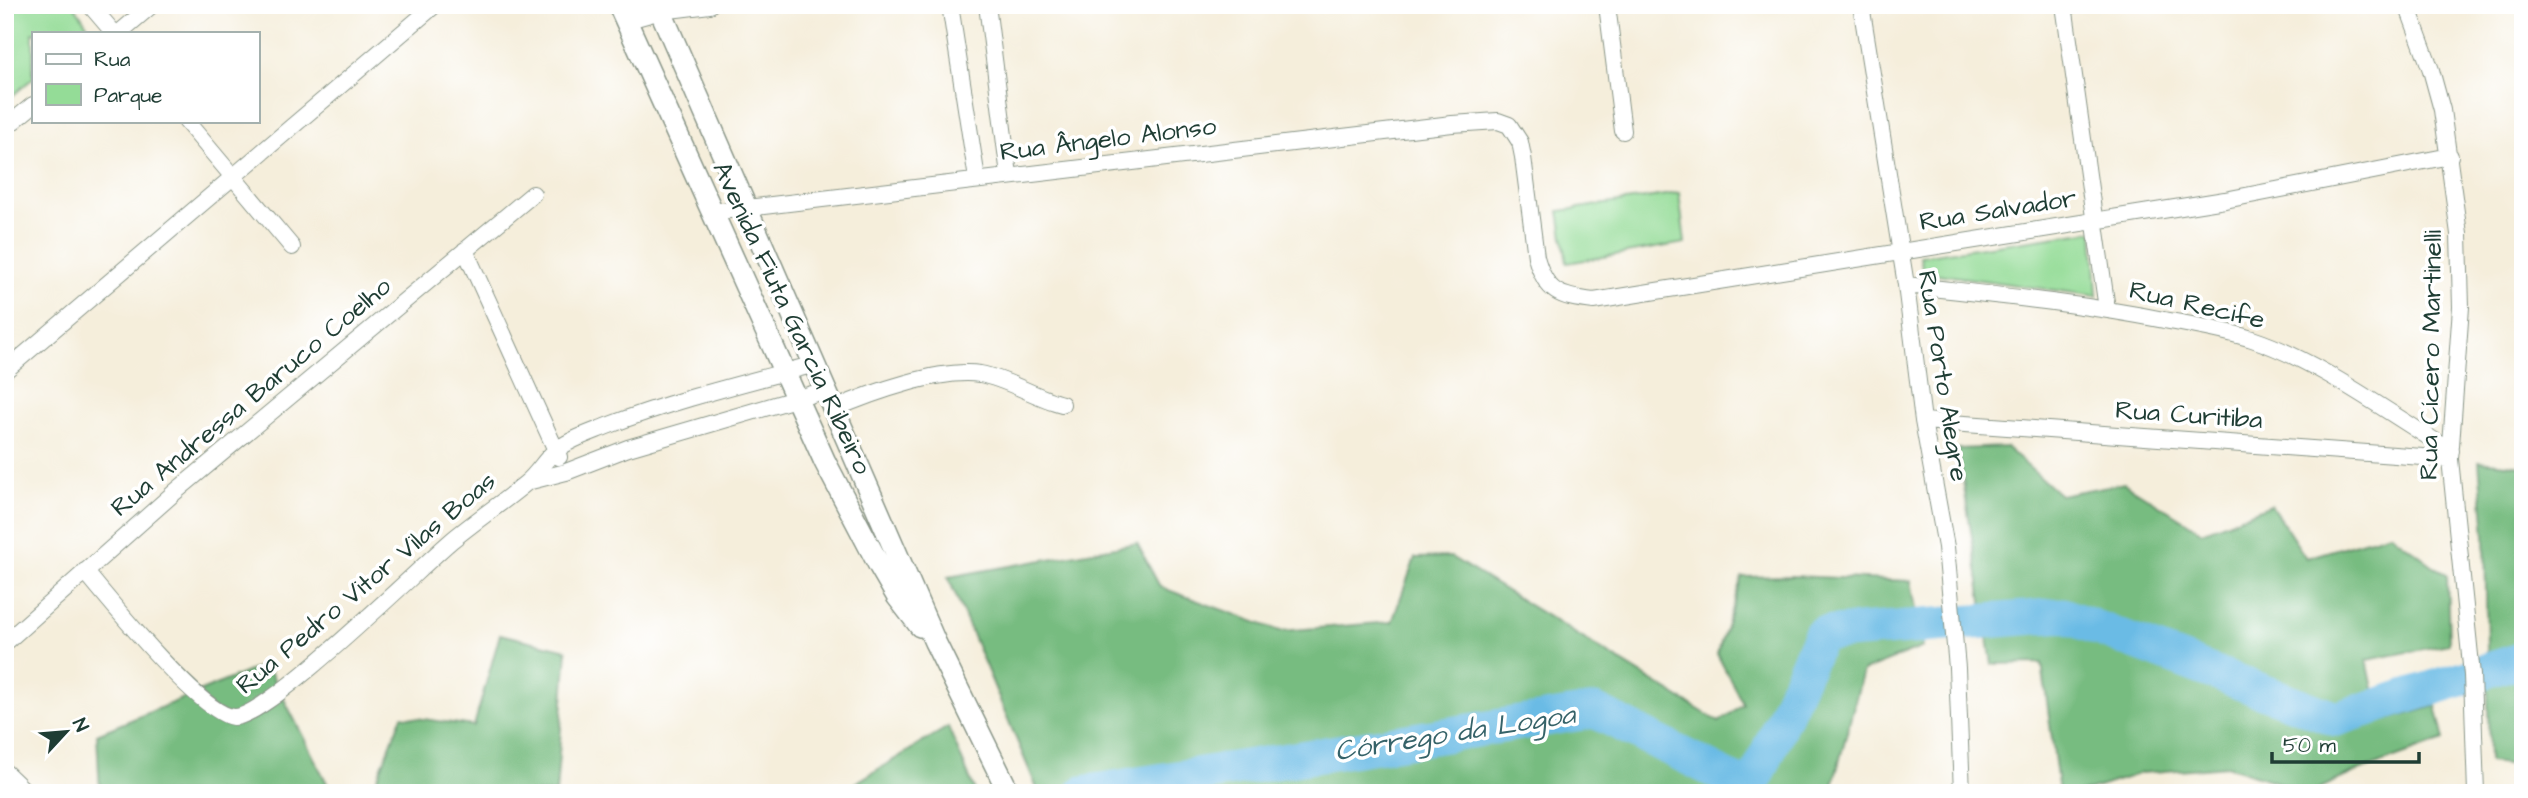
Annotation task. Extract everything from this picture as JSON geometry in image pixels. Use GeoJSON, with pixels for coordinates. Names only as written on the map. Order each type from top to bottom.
{"type":"FeatureCollection","features":[{"type":"Feature","properties":{"kind":"main road","name":"Avenida Fiuta Garcia Ribeiro"},"geometry":{"type":"LineString","coordinates":[[659,8],[935,642],[1009,793]]}},
{"type":"Feature","properties":{"kind":"main road","name":"Avenida Fiuta Garcia Ribeiro"},"geometry":{"type":"LineString","coordinates":[[622,13],[825,462],[897,596],[935,642]]}},
{"type":"Feature","properties":{"kind":"main road"},"geometry":{"type":"LineString","coordinates":[[825,462],[852,450]]}},
{"type":"Feature","properties":{"kind":"street"},"geometry":{"type":"LineString","coordinates":[[89,5],[116,32]]}},
{"type":"Feature","properties":{"kind":"street"},"geometry":{"type":"LineString","coordinates":[[118,32],[152,5]]}},
{"type":"Feature","properties":{"kind":"street"},"geometry":{"type":"LineString","coordinates":[[5,371],[435,5]]}},
{"type":"Feature","properties":{"kind":"street"},"geometry":{"type":"LineString","coordinates":[[622,13],[710,5]]}},
{"type":"Feature","properties":{"kind":"street"},"geometry":{"type":"LineString","coordinates":[[950,5],[977,179]]}},
{"type":"Feature","properties":{"kind":"street"},"geometry":{"type":"LineString","coordinates":[[987,5],[1009,175]]}},
{"type":"Feature","properties":{"kind":"street"},"geometry":{"type":"LineString","coordinates":[[1607,5],[1623,131]]}},
{"type":"Feature","properties":{"kind":"street","name":"Rua Porto Alegre"},"geometry":{"type":"LineString","coordinates":[[1861,5],[1906,285],[1923,421],[1946,547],[1957,668],[1962,793]]}},
{"type":"Feature","properties":{"kind":"street"},"geometry":{"type":"LineString","coordinates":[[2064,5],[2107,309]]}},
{"type":"Feature","properties":{"kind":"street","name":"Rua Cícero Martinelli"},"geometry":{"type":"LineString","coordinates":[[2407,7],[2439,97],[2450,156],[2459,234],[2461,279],[2450,455],[2472,675],[2476,793]]}},
{"type":"Feature","properties":{"kind":"street"},"geometry":{"type":"LineString","coordinates":[[5,128],[32,106]]}},
{"type":"Feature","properties":{"kind":"street","name":"Rua Ângelo Alonso"},"geometry":{"type":"LineString","coordinates":[[713,212],[1009,175],[1498,121],[1509,125],[1520,142],[1536,257],[1541,275],[1554,291]]}},
{"type":"Feature","properties":{"kind":"street"},"geometry":{"type":"LineString","coordinates":[[188,122],[292,247]]}},
{"type":"Feature","properties":{"kind":"street","name":"Rua Salvador"},"geometry":{"type":"LineString","coordinates":[[1554,291],[1576,299],[1594,301],[2225,200],[2450,156]]}},
{"type":"Feature","properties":{"kind":"street","name":"Rua Andressa Baruco Coelho"},"geometry":{"type":"LineString","coordinates":[[5,643],[85,571],[533,194]]}},
{"type":"Feature","properties":{"kind":"street"},"geometry":{"type":"LineString","coordinates":[[465,250],[566,472]]}},
{"type":"Feature","properties":{"kind":"street","name":"Rua Recife"},"geometry":{"type":"LineString","coordinates":[[1906,285],[2107,309],[2214,329],[2253,340],[2294,357],[2336,380],[2450,455]]}},
{"type":"Feature","properties":{"kind":"street","name":"Rua Pedro Vitor Vilas Boas"},"geometry":{"type":"LineString","coordinates":[[85,571],[189,687],[209,706],[236,718],[253,712],[270,701],[451,541],[527,482],[555,451],[590,433],[652,410],[815,365]]}},
{"type":"Feature","properties":{"kind":"street","name":"Rua Pedro Vitor Vilas Boas"},"geometry":{"type":"LineString","coordinates":[[527,482],[566,472],[628,448],[795,400],[830,400],[867,395],[897,386],[967,373],[981,374],[1062,404]]}},
{"type":"Feature","properties":{"kind":"street","name":"Rua Curitiba"},"geometry":{"type":"LineString","coordinates":[[1923,421],[2450,455]]}},
{"type":"Feature","properties":{"kind":"street"},"geometry":{"type":"LineString","coordinates":[[5,772],[27,793]]}},
{"type":"Feature","properties":{"kind":"green space"},"geometry":{"type":"Polygon","coordinates":[[[5,5],[74,5],[87,25],[83,32],[32,32],[32,79],[5,102],[5,5]]]}},
{"type":"Feature","properties":{"kind":"green space"},"geometry":{"type":"Polygon","coordinates":[[[1679,193],[1685,243],[1567,263],[1559,211],[1679,193]]]}},
{"type":"Feature","properties":{"kind":"green space"},"geometry":{"type":"Polygon","coordinates":[[[2093,231],[2097,296],[1923,272],[1920,256],[2093,231]]]}},
{"type":"Feature","properties":{"kind":"green space"},"geometry":{"type":"Polygon","coordinates":[[[2006,447],[2060,495],[2124,483],[2202,532],[2271,505],[2306,558],[2390,533],[2447,576],[2449,644],[2367,660],[2380,722],[2436,706],[2444,740],[2353,773],[2310,793],[2227,766],[2141,773],[2080,793],[2059,793],[2042,663],[1992,664],[1958,449],[2006,447]]]}},
{"type":"Feature","properties":{"kind":"green space"},"geometry":{"type":"Polygon","coordinates":[[[2479,461],[2523,466],[2523,766],[2489,762],[2485,535],[2479,461]]]}},
{"type":"Feature","properties":{"kind":"green space"},"geometry":{"type":"Polygon","coordinates":[[[1137,543],[1160,587],[1280,631],[1392,622],[1415,558],[1451,557],[1719,722],[1743,704],[1717,654],[1742,577],[1792,576],[1911,581],[1923,647],[1863,671],[1831,793],[1039,793],[948,577],[1137,543]]]}},
{"type":"Feature","properties":{"kind":"green space"},"geometry":{"type":"Polygon","coordinates":[[[500,634],[567,650],[556,793],[357,793],[375,784],[402,716],[474,726],[500,634]]]}},
{"type":"Feature","properties":{"kind":"green space"},"geometry":{"type":"Polygon","coordinates":[[[266,664],[332,793],[100,793],[97,734],[266,664]]]}},
{"type":"Feature","properties":{"kind":"green space"},"geometry":{"type":"Polygon","coordinates":[[[948,727],[976,793],[839,793],[948,727]]]}},
{"type":"Feature","properties":{"kind":"waterway","name":"Córrego da Logoa"},"geometry":{"type":"LineString","coordinates":[[1083,793],[1595,711],[1751,789],[1821,634],[2063,615],[2336,719],[2523,659]]}}]}
